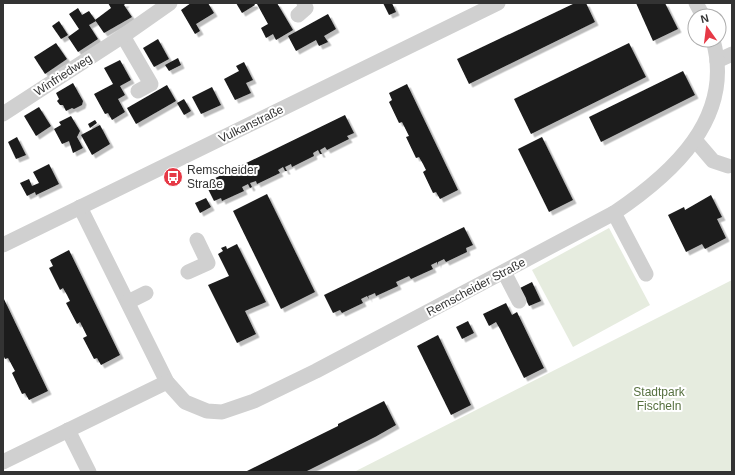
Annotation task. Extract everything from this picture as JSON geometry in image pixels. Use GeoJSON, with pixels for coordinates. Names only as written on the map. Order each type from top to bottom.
{"type":"FeatureCollection","features":[{"type":"Feature","properties":{"kind":"street","name":"Winfriedweg"},"geometry":{"type":"LineString","coordinates":[[3,114],[123,36],[170,3]]}},
{"type":"Feature","properties":{"kind":"street","name":"Vulkanstraße"},"geometry":{"type":"LineString","coordinates":[[3,245],[498,3]]}},
{"type":"Feature","properties":{"kind":"street"},"geometry":{"type":"LineString","coordinates":[[123,36],[151,84],[138,91]]}},
{"type":"Feature","properties":{"kind":"street","name":"Remscheider Straße"},"geometry":{"type":"LineString","coordinates":[[80,207],[167,382],[186,402],[207,412],[222,412],[254,401],[316,371],[614,213],[647,191],[671,168],[705,126],[712,110],[715,95],[717,61],[715,48]]}},
{"type":"Feature","properties":{"kind":"street"},"geometry":{"type":"LineString","coordinates":[[717,61],[732,54]]}},
{"type":"Feature","properties":{"kind":"street"},"geometry":{"type":"LineString","coordinates":[[695,140],[713,161],[728,166]]}},
{"type":"Feature","properties":{"kind":"street"},"geometry":{"type":"LineString","coordinates":[[614,213],[646,274]]}},
{"type":"Feature","properties":{"kind":"street"},"geometry":{"type":"LineString","coordinates":[[188,272],[208,263],[197,240]]}},
{"type":"Feature","properties":{"kind":"street"},"geometry":{"type":"LineString","coordinates":[[504,272],[519,301]]}},
{"type":"Feature","properties":{"kind":"street"},"geometry":{"type":"LineString","coordinates":[[128,302],[146,292]]}},
{"type":"Feature","properties":{"kind":"street"},"geometry":{"type":"LineString","coordinates":[[3,462],[167,382]]}},
{"type":"Feature","properties":{"kind":"street"},"geometry":{"type":"LineString","coordinates":[[68,430],[89,472]]}},
{"type":"Feature","properties":{"kind":"green space"},"geometry":{"type":"Polygon","coordinates":[[[609,228],[650,305],[573,347],[532,270],[609,228]]]}},
{"type":"Feature","properties":{"kind":"green space","name":"Stadtpark Fischeln"},"geometry":{"type":"Polygon","coordinates":[[[732,280],[732,472],[354,472],[732,280]]]}},
{"type":"Feature","properties":{"kind":"building"},"geometry":{"type":"Polygon","coordinates":[[[108,3],[126,3],[124,5],[132,17],[104,33],[95,20],[111,8],[108,3]]]}},
{"type":"Feature","properties":{"kind":"building"},"geometry":{"type":"Polygon","coordinates":[[[191,3],[208,3],[214,13],[196,24],[200,31],[195,34],[181,10],[191,3]]]}},
{"type":"Feature","properties":{"kind":"building"},"geometry":{"type":"Polygon","coordinates":[[[236,3],[254,3],[255,5],[242,13],[236,3]]]}},
{"type":"Feature","properties":{"kind":"building"},"geometry":{"type":"Polygon","coordinates":[[[277,3],[293,30],[276,40],[273,34],[266,38],[261,28],[268,24],[257,4],[277,3]]]}},
{"type":"Feature","properties":{"kind":"building"},"geometry":{"type":"Polygon","coordinates":[[[383,3],[392,3],[396,12],[389,15],[383,3]]]}},
{"type":"Feature","properties":{"kind":"building"},"geometry":{"type":"Polygon","coordinates":[[[575,3],[586,3],[595,22],[469,84],[457,59],[575,3]]]}},
{"type":"Feature","properties":{"kind":"building"},"geometry":{"type":"Polygon","coordinates":[[[636,3],[665,3],[678,29],[653,41],[636,3]]]}},
{"type":"Feature","properties":{"kind":"building"},"geometry":{"type":"Polygon","coordinates":[[[78,8],[82,15],[89,11],[96,21],[89,25],[98,39],[78,52],[68,37],[79,29],[69,14],[78,8]]]}},
{"type":"Feature","properties":{"kind":"building"},"geometry":{"type":"Polygon","coordinates":[[[328,14],[336,29],[324,36],[328,42],[319,46],[316,40],[296,51],[288,36],[328,14]]]}},
{"type":"Feature","properties":{"kind":"building"},"geometry":{"type":"Polygon","coordinates":[[[59,21],[68,35],[61,39],[52,26],[59,21]]]}},
{"type":"Feature","properties":{"kind":"building"},"geometry":{"type":"Polygon","coordinates":[[[158,39],[169,59],[154,67],[143,48],[158,39]]]}},
{"type":"Feature","properties":{"kind":"building"},"geometry":{"type":"Polygon","coordinates":[[[56,43],[67,59],[45,74],[34,57],[56,43]]]}},
{"type":"Feature","properties":{"kind":"building"},"geometry":{"type":"Polygon","coordinates":[[[629,43],[646,77],[531,134],[514,99],[629,43]]]}},
{"type":"Feature","properties":{"kind":"building"},"geometry":{"type":"Polygon","coordinates":[[[178,58],[181,65],[169,71],[165,65],[178,58]]]}},
{"type":"Feature","properties":{"kind":"building"},"geometry":{"type":"Polygon","coordinates":[[[120,60],[131,80],[120,86],[125,95],[118,99],[125,112],[112,120],[108,113],[105,114],[94,94],[113,84],[104,68],[120,60]]]}},
{"type":"Feature","properties":{"kind":"building"},"geometry":{"type":"Polygon","coordinates":[[[244,62],[253,80],[246,83],[251,93],[235,100],[224,79],[239,71],[236,66],[244,62]]]}},
{"type":"Feature","properties":{"kind":"building"},"geometry":{"type":"Polygon","coordinates":[[[683,71],[695,95],[601,142],[589,117],[683,71]]]}},
{"type":"Feature","properties":{"kind":"building"},"geometry":{"type":"Polygon","coordinates":[[[73,83],[83,101],[82,105],[66,111],[63,105],[60,105],[57,101],[59,99],[56,93],[73,83]]]}},
{"type":"Feature","properties":{"kind":"building"},"geometry":{"type":"Polygon","coordinates":[[[407,84],[458,190],[440,199],[436,192],[433,193],[423,172],[426,170],[419,157],[416,158],[406,137],[409,136],[402,122],[399,123],[389,102],[392,100],[389,93],[407,84]]]}},
{"type":"Feature","properties":{"kind":"building"},"geometry":{"type":"Polygon","coordinates":[[[167,85],[176,101],[136,124],[127,108],[167,85]]]}},
{"type":"Feature","properties":{"kind":"building"},"geometry":{"type":"Polygon","coordinates":[[[212,87],[221,105],[201,114],[192,97],[212,87]]]}},
{"type":"Feature","properties":{"kind":"building"},"geometry":{"type":"Polygon","coordinates":[[[184,99],[191,111],[184,115],[177,103],[184,99]]]}},
{"type":"Feature","properties":{"kind":"building"},"geometry":{"type":"Polygon","coordinates":[[[39,107],[51,126],[36,136],[24,116],[39,107]]]}},
{"type":"Feature","properties":{"kind":"building"},"geometry":{"type":"Polygon","coordinates":[[[345,115],[354,133],[347,136],[349,139],[327,150],[325,147],[320,150],[322,154],[320,154],[318,150],[313,153],[314,156],[292,167],[291,164],[285,167],[287,171],[285,171],[283,167],[278,170],[280,173],[257,184],[256,181],[250,183],[252,187],[250,188],[248,184],[242,187],[244,191],[222,201],[221,198],[214,201],[205,183],[345,115]]]}},
{"type":"Feature","properties":{"kind":"building"},"geometry":{"type":"Polygon","coordinates":[[[71,116],[80,131],[77,137],[83,148],[73,153],[69,141],[62,144],[54,129],[61,125],[59,122],[71,116]]]}},
{"type":"Feature","properties":{"kind":"building"},"geometry":{"type":"Polygon","coordinates":[[[95,120],[97,123],[90,128],[88,124],[95,120]]]}},
{"type":"Feature","properties":{"kind":"building"},"geometry":{"type":"Polygon","coordinates":[[[100,125],[110,144],[92,155],[81,135],[100,125]]]}},
{"type":"Feature","properties":{"kind":"building"},"geometry":{"type":"Polygon","coordinates":[[[17,137],[26,155],[16,159],[8,142],[17,137]]]}},
{"type":"Feature","properties":{"kind":"building"},"geometry":{"type":"Polygon","coordinates":[[[542,137],[573,200],[549,212],[518,149],[542,137]]]}},
{"type":"Feature","properties":{"kind":"building"},"geometry":{"type":"Polygon","coordinates":[[[49,164],[59,184],[36,195],[35,192],[27,196],[20,183],[29,179],[32,186],[39,183],[33,172],[49,164]]]}},
{"type":"Feature","properties":{"kind":"building"},"geometry":{"type":"Polygon","coordinates":[[[267,194],[315,292],[281,309],[233,211],[267,194]]]}},
{"type":"Feature","properties":{"kind":"building"},"geometry":{"type":"Polygon","coordinates":[[[711,195],[722,217],[717,219],[726,238],[705,249],[702,244],[686,252],[668,215],[684,207],[685,210],[711,195]]]}},
{"type":"Feature","properties":{"kind":"building"},"geometry":{"type":"Polygon","coordinates":[[[206,198],[211,207],[200,213],[195,203],[206,198]]]}},
{"type":"Feature","properties":{"kind":"building"},"geometry":{"type":"Polygon","coordinates":[[[464,227],[473,245],[466,248],[467,252],[446,262],[444,259],[438,262],[438,265],[437,262],[431,265],[433,269],[411,279],[409,276],[396,282],[398,286],[376,296],[375,293],[368,296],[369,299],[367,296],[361,299],[363,303],[342,313],[340,310],[333,313],[324,295],[464,227]]]}},
{"type":"Feature","properties":{"kind":"building"},"geometry":{"type":"Polygon","coordinates":[[[237,244],[266,302],[245,311],[256,334],[237,343],[208,285],[229,276],[218,254],[223,251],[221,248],[226,246],[227,249],[237,244]]]}},
{"type":"Feature","properties":{"kind":"building"},"geometry":{"type":"Polygon","coordinates":[[[69,250],[120,355],[101,365],[97,358],[94,359],[83,338],[87,336],[80,322],[77,324],[66,303],[70,301],[63,288],[60,290],[49,268],[53,266],[50,260],[69,250]]]}},
{"type":"Feature","properties":{"kind":"building"},"geometry":{"type":"Polygon","coordinates":[[[532,282],[541,301],[529,306],[520,288],[532,282]]]}},
{"type":"Feature","properties":{"kind":"building"},"geometry":{"type":"Polygon","coordinates":[[[3,297],[48,391],[29,400],[25,393],[22,394],[12,373],[15,371],[8,358],[5,359],[3,355],[3,297]]]}},
{"type":"Feature","properties":{"kind":"building"},"geometry":{"type":"Polygon","coordinates":[[[506,303],[512,315],[517,312],[544,368],[524,378],[496,322],[489,326],[483,314],[506,303]]]}},
{"type":"Feature","properties":{"kind":"building"},"geometry":{"type":"Polygon","coordinates":[[[468,321],[474,333],[462,339],[456,327],[468,321]]]}},
{"type":"Feature","properties":{"kind":"building"},"geometry":{"type":"Polygon","coordinates":[[[438,335],[471,405],[451,415],[417,346],[438,335]]]}},
{"type":"Feature","properties":{"kind":"building"},"geometry":{"type":"Polygon","coordinates":[[[384,401],[396,425],[375,437],[305,472],[245,472],[338,426],[338,424],[384,401]]]}},
{"type":"Feature","properties":{"kind":"place","name":"Remscheider Straße"},"geometry":{"type":"Point","coordinates":[173,177]}}]}
